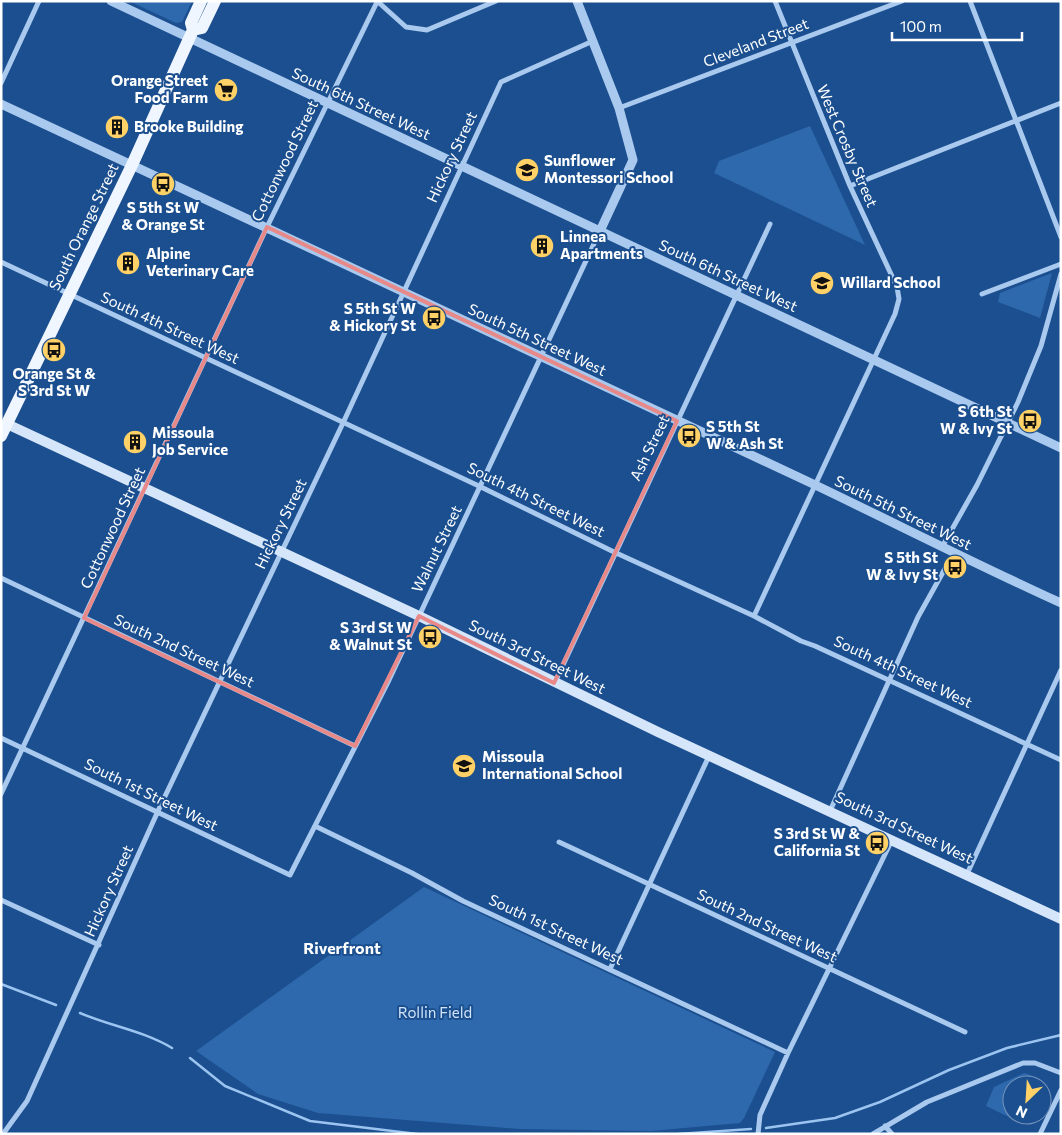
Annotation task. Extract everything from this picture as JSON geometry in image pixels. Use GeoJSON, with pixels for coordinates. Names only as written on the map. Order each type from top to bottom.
{"type":"FeatureCollection","features":[{"type":"Feature","properties":{"kind":"main road"},"geometry":{"type":"LineString","coordinates":[[201,1],[191,23],[191,34],[202,28],[215,1]]}},
{"type":"Feature","properties":{"kind":"main road","name":"South Orange Street"},"geometry":{"type":"LineString","coordinates":[[1,436],[4,422],[69,295],[132,165],[191,34]]}},
{"type":"Feature","properties":{"kind":"main road","name":"South 3rd Street West"},"geometry":{"type":"LineString","coordinates":[[4,422],[282,551],[709,756],[1061,918]]}},
{"type":"Feature","properties":{"kind":"street"},"geometry":{"type":"LineString","coordinates":[[1,82],[39,1]]}},
{"type":"Feature","properties":{"kind":"street","name":"South 6th Street West"},"geometry":{"type":"LineString","coordinates":[[111,1],[191,34],[326,103],[1061,448]]}},
{"type":"Feature","properties":{"kind":"street"},"geometry":{"type":"LineString","coordinates":[[377,2],[406,27],[427,30],[496,1]]}},
{"type":"Feature","properties":{"kind":"street"},"geometry":{"type":"LineString","coordinates":[[577,1],[619,108],[633,160],[600,231]]}},
{"type":"Feature","properties":{"kind":"street","name":"West Crosby Street"},"geometry":{"type":"LineString","coordinates":[[775,1],[850,186],[897,288],[899,299],[895,314],[873,359]]}},
{"type":"Feature","properties":{"kind":"street","name":"Cleveland Street"},"geometry":{"type":"LineString","coordinates":[[619,108],[902,1]]}},
{"type":"Feature","properties":{"kind":"street"},"geometry":{"type":"LineString","coordinates":[[970,1],[1061,237]]}},
{"type":"Feature","properties":{"kind":"street","name":"Cottonwood Street"},"geometry":{"type":"LineString","coordinates":[[1,794],[267,227],[377,2]]}},
{"type":"Feature","properties":{"kind":"street","name":"Hickory Street"},"geometry":{"type":"LineString","coordinates":[[3,1134],[19,1115],[42,1067],[99,945],[158,811],[343,423],[501,82],[593,41]]}},
{"type":"Feature","properties":{"kind":"street"},"geometry":{"type":"LineString","coordinates":[[850,186],[1061,103]]}},
{"type":"Feature","properties":{"kind":"street","name":"South 5th Street West"},"geometry":{"type":"LineString","coordinates":[[1,104],[267,227],[1061,603]]}},
{"type":"Feature","properties":{"kind":"street","name":"Ash Street"},"geometry":{"type":"LineString","coordinates":[[554,683],[770,224]]}},
{"type":"Feature","properties":{"kind":"street","name":"Walnut Street"},"geometry":{"type":"LineString","coordinates":[[290,875],[419,616],[600,231]]}},
{"type":"Feature","properties":{"kind":"street","name":"South 4th Street West"},"geometry":{"type":"LineString","coordinates":[[1,262],[481,487],[614,552],[754,616],[801,641],[1061,760]]}},
{"type":"Feature","properties":{"kind":"street"},"geometry":{"type":"LineString","coordinates":[[982,294],[1061,264]]}},
{"type":"Feature","properties":{"kind":"street"},"geometry":{"type":"LineString","coordinates":[[941,547],[1009,423],[1036,361],[1061,274]]}},
{"type":"Feature","properties":{"kind":"street"},"geometry":{"type":"LineString","coordinates":[[754,616],[873,359]]}},
{"type":"Feature","properties":{"kind":"street"},"geometry":{"type":"LineString","coordinates":[[830,811],[918,617],[947,565],[961,557]]}},
{"type":"Feature","properties":{"kind":"street","name":"South 2nd Street West"},"geometry":{"type":"LineString","coordinates":[[1,578],[355,746]]}},
{"type":"Feature","properties":{"kind":"street"},"geometry":{"type":"LineString","coordinates":[[967,874],[1061,670]]}},
{"type":"Feature","properties":{"kind":"street","name":"South 1st Street West"},"geometry":{"type":"LineString","coordinates":[[1,738],[290,875]]}},
{"type":"Feature","properties":{"kind":"street"},"geometry":{"type":"LineString","coordinates":[[610,969],[709,756]]}},
{"type":"Feature","properties":{"kind":"street","name":"South 1st Street West"},"geometry":{"type":"LineString","coordinates":[[315,826],[412,873],[463,901],[788,1054]]}},
{"type":"Feature","properties":{"kind":"street"},"geometry":{"type":"LineString","coordinates":[[758,1134],[760,1115],[892,840]]}},
{"type":"Feature","properties":{"kind":"street","name":"South 2nd Street West"},"geometry":{"type":"LineString","coordinates":[[559,842],[965,1032]]}},
{"type":"Feature","properties":{"kind":"street"},"geometry":{"type":"LineString","coordinates":[[1,900],[99,945]]}},
{"type":"Feature","properties":{"kind":"street"},"geometry":{"type":"LineString","coordinates":[[873,1134],[928,1102],[1023,1063],[1034,1063],[1061,1073]]}},
{"type":"Feature","properties":{"kind":"street"},"geometry":{"type":"LineString","coordinates":[[1040,1134],[1061,1090]]}},
{"type":"Feature","properties":{"kind":"street"},"geometry":{"type":"LineString","coordinates":[[885,1126],[892,1134]]}},
{"type":"Feature","properties":{"kind":"highlighted area"},"geometry":{"type":"Polygon","coordinates":[[[267,227],[677,421],[554,683],[419,616],[355,746],[84,618],[267,227]]]}},
{"type":"Feature","properties":{"kind":"green space"},"geometry":{"type":"Polygon","coordinates":[[[129,1],[192,1],[182,22],[176,23],[129,1]]]}},
{"type":"Feature","properties":{"kind":"green space"},"geometry":{"type":"Polygon","coordinates":[[[810,126],[865,245],[714,173],[719,161],[810,126]]]}},
{"type":"Feature","properties":{"kind":"green space"},"geometry":{"type":"Polygon","coordinates":[[[1052,273],[1040,318],[998,302],[1000,293],[1052,273]]]}},
{"type":"Feature","properties":{"kind":"green space","name":"Rollin Field"},"geometry":{"type":"Polygon","coordinates":[[[424,887],[775,1052],[744,1118],[740,1123],[651,1131],[519,1129],[318,1113],[258,1094],[196,1051],[424,887]]]}},
{"type":"Feature","properties":{"kind":"green space"},"geometry":{"type":"Polygon","coordinates":[[[1002,1083],[1002,1114],[986,1106],[994,1087],[1002,1083]]]}},
{"type":"Feature","properties":{"kind":"waterway"},"geometry":{"type":"LineString","coordinates":[[1,984],[56,1005]]}},
{"type":"Feature","properties":{"kind":"waterway"},"geometry":{"type":"LineString","coordinates":[[80,1013],[150,1037],[172,1048]]}},
{"type":"Feature","properties":{"kind":"waterway"},"geometry":{"type":"LineString","coordinates":[[766,1128],[835,1118],[880,1102],[949,1070],[1007,1048],[1061,1035]]}},
{"type":"Feature","properties":{"kind":"waterway"},"geometry":{"type":"LineString","coordinates":[[190,1058],[225,1086],[310,1121],[417,1134]]}},
{"type":"Feature","properties":{"kind":"waterway"},"geometry":{"type":"LineString","coordinates":[[678,1134],[751,1129]]}},
{"type":"Feature","properties":{"kind":"place","name":"Orange Street Food Farm"},"geometry":{"type":"Point","coordinates":[226,90]}},
{"type":"Feature","properties":{"kind":"place","name":"Brooke Building"},"geometry":{"type":"Point","coordinates":[117,127]}},
{"type":"Feature","properties":{"kind":"place","name":"Sunflower Montessori School"},"geometry":{"type":"Point","coordinates":[527,170]}},
{"type":"Feature","properties":{"kind":"place","name":"S 5th St W & Orange St"},"geometry":{"type":"Point","coordinates":[163,184]}},
{"type":"Feature","properties":{"kind":"place","name":"Linnea Apartments"},"geometry":{"type":"Point","coordinates":[542,246]}},
{"type":"Feature","properties":{"kind":"place","name":"Alpine Veterinary Care"},"geometry":{"type":"Point","coordinates":[128,263]}},
{"type":"Feature","properties":{"kind":"place","name":"Willard School"},"geometry":{"type":"Point","coordinates":[822,283]}},
{"type":"Feature","properties":{"kind":"place","name":"S 5th St W & Hickory St"},"geometry":{"type":"Point","coordinates":[434,318]}},
{"type":"Feature","properties":{"kind":"place","name":"Orange St & S 3rd St W"},"geometry":{"type":"Point","coordinates":[54,350]}},
{"type":"Feature","properties":{"kind":"place","name":"S 6th St W & Ivy St"},"geometry":{"type":"Point","coordinates":[1030,421]}},
{"type":"Feature","properties":{"kind":"place","name":"S 5th St W & Ash St"},"geometry":{"type":"Point","coordinates":[689,436]}},
{"type":"Feature","properties":{"kind":"place","name":"Missoula Job Service"},"geometry":{"type":"Point","coordinates":[135,442]}},
{"type":"Feature","properties":{"kind":"place","name":"S 5th St W & Ivy St"},"geometry":{"type":"Point","coordinates":[955,567]}},
{"type":"Feature","properties":{"kind":"place","name":"S 3rd St W & Walnut St"},"geometry":{"type":"Point","coordinates":[430,637]}},
{"type":"Feature","properties":{"kind":"place","name":"Missoula International School"},"geometry":{"type":"Point","coordinates":[464,766]}},
{"type":"Feature","properties":{"kind":"place","name":"S 3rd St W & California St"},"geometry":{"type":"Point","coordinates":[877,843]}},
{"type":"Feature","properties":{"kind":"district","name":"Riverfront"},"geometry":{"type":"Point","coordinates":[342,948]}}]}
